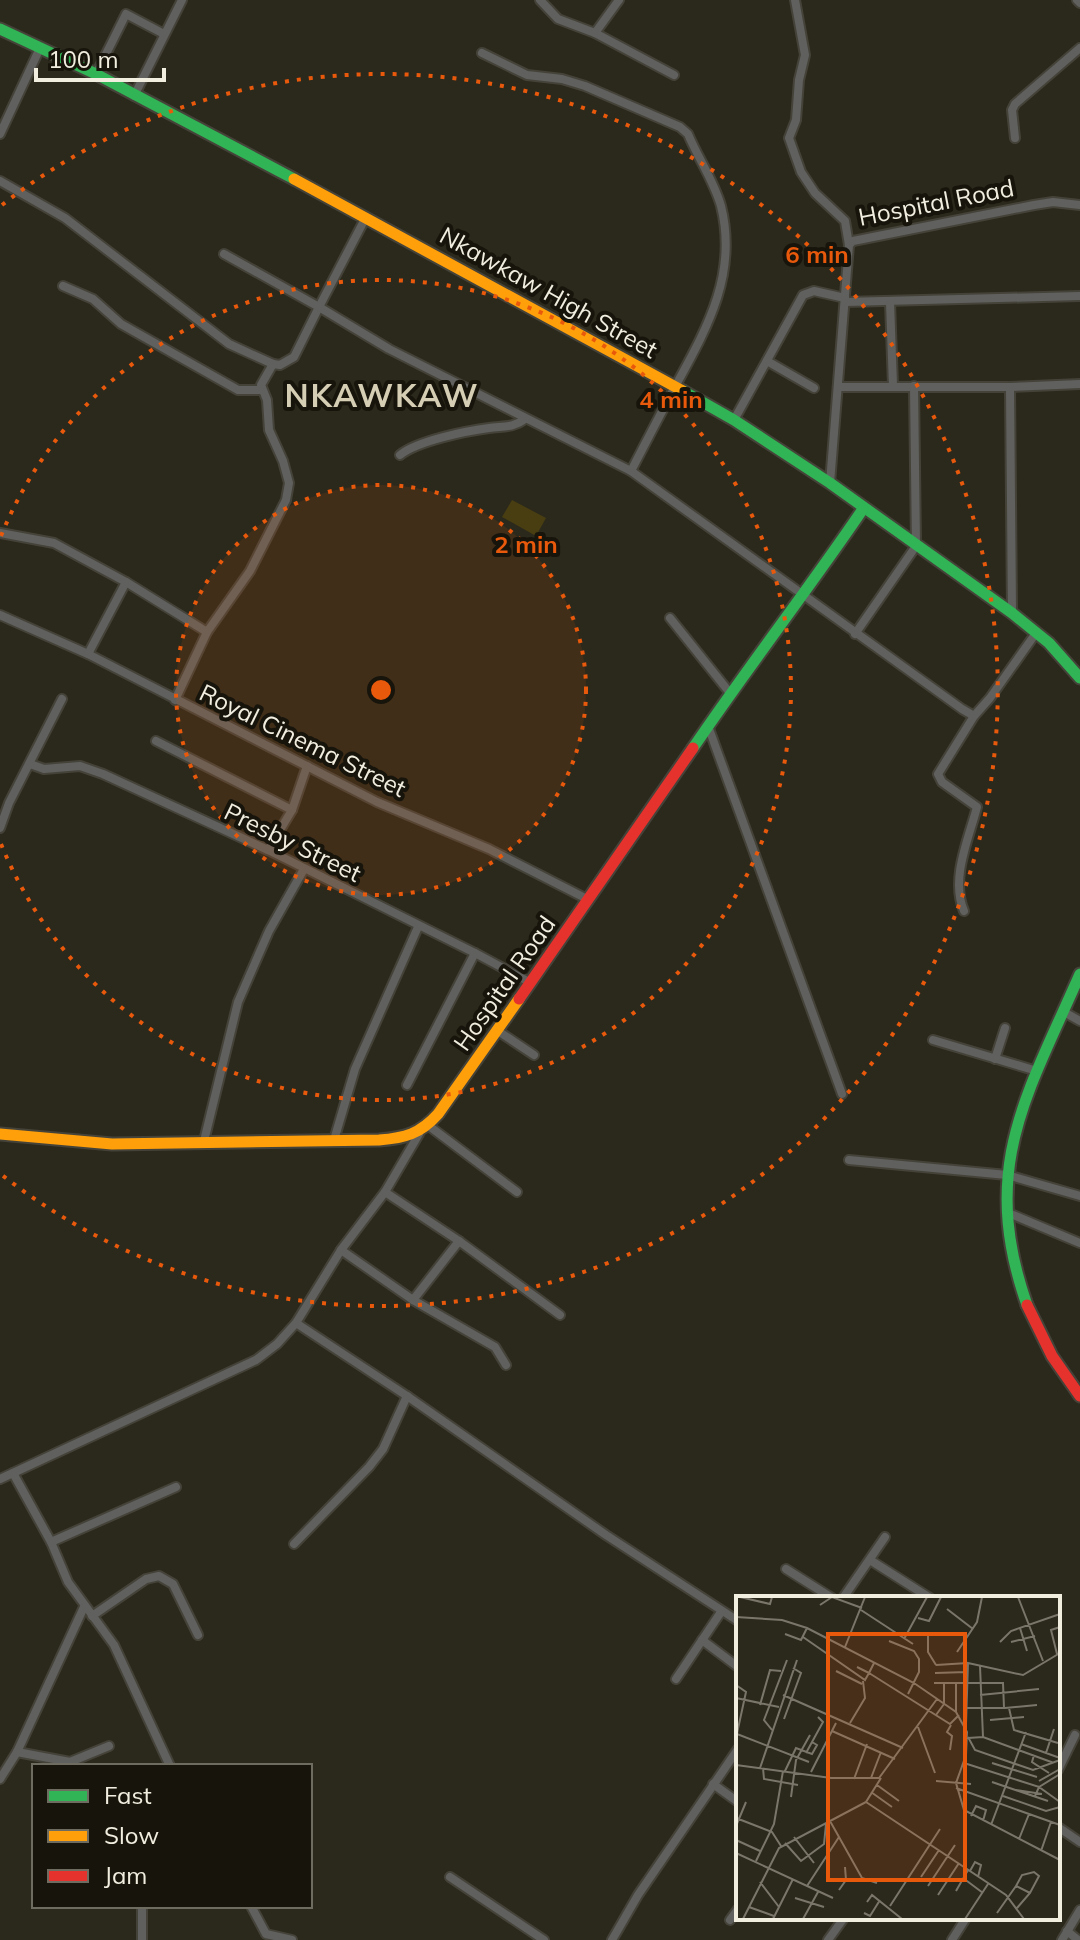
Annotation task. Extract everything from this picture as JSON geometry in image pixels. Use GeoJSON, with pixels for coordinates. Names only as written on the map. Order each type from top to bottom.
{"type":"FeatureCollection","features":[{"type":"Feature","properties":{"kind":"main road","name":"Nkawkaw High Street"},"geometry":{"type":"LineString","coordinates":[[0,29],[96,74],[366,217],[734,420],[830,483],[1012,613],[1080,678]]}},
{"type":"Feature","properties":{"kind":"main road","name":"Hospital Road"},"geometry":{"type":"LineString","coordinates":[[424,1130],[498,1031],[730,693],[803,597],[863,509]]}},
{"type":"Feature","properties":{"kind":"main road"},"geometry":{"type":"LineString","coordinates":[[1080,974],[1012,1137],[1006,1212],[1011,1257],[1025,1303],[1036,1330],[1080,1396]]}},
{"type":"Feature","properties":{"kind":"main road"},"geometry":{"type":"LineString","coordinates":[[0,1134],[129,1143],[405,1139],[424,1130]]}},
{"type":"Feature","properties":{"kind":"street"},"geometry":{"type":"LineString","coordinates":[[134,96],[182,0]]}},
{"type":"Feature","properties":{"kind":"street"},"geometry":{"type":"LineString","coordinates":[[540,0],[558,19],[595,33],[674,75]]}},
{"type":"Feature","properties":{"kind":"street"},"geometry":{"type":"LineString","coordinates":[[595,33],[619,0]]}},
{"type":"Feature","properties":{"kind":"street"},"geometry":{"type":"LineString","coordinates":[[795,0],[805,55],[790,144],[801,172],[815,193],[845,221],[849,245]]}},
{"type":"Feature","properties":{"kind":"street"},"geometry":{"type":"LineString","coordinates":[[96,74],[126,14],[164,34]]}},
{"type":"Feature","properties":{"kind":"street"},"geometry":{"type":"LineString","coordinates":[[0,134],[40,48]]}},
{"type":"Feature","properties":{"kind":"street"},"geometry":{"type":"LineString","coordinates":[[1015,138],[1012,117],[1015,104],[1080,48]]}},
{"type":"Feature","properties":{"kind":"street"},"geometry":{"type":"LineString","coordinates":[[482,53],[527,75],[539,79],[562,79],[585,86],[668,121],[688,134],[719,202],[726,258],[719,294],[707,330],[631,471]]}},
{"type":"Feature","properties":{"kind":"street"},"geometry":{"type":"LineString","coordinates":[[0,181],[65,218],[229,344],[273,364],[286,363],[294,357],[366,217]]}},
{"type":"Feature","properties":{"kind":"street","name":"Hospital Road"},"geometry":{"type":"LineString","coordinates":[[830,483],[849,245],[853,241],[1004,210],[1053,202],[1080,205]]}},
{"type":"Feature","properties":{"kind":"street"},"geometry":{"type":"LineString","coordinates":[[224,254],[389,349],[631,471],[803,597],[974,716]]}},
{"type":"Feature","properties":{"kind":"street"},"geometry":{"type":"LineString","coordinates":[[63,286],[93,299],[121,324],[238,390],[262,390]]}},
{"type":"Feature","properties":{"kind":"street"},"geometry":{"type":"LineString","coordinates":[[734,420],[803,295],[814,291],[845,300],[890,302],[1080,296]]}},
{"type":"Feature","properties":{"kind":"street"},"geometry":{"type":"LineString","coordinates":[[890,302],[893,386]]}},
{"type":"Feature","properties":{"kind":"street"},"geometry":{"type":"LineString","coordinates":[[767,361],[814,388]]}},
{"type":"Feature","properties":{"kind":"street"},"geometry":{"type":"LineString","coordinates":[[175,700],[207,632],[250,571],[286,500],[289,483],[269,430],[267,400],[261,385],[273,364]]}},
{"type":"Feature","properties":{"kind":"street"},"geometry":{"type":"LineString","coordinates":[[839,387],[1080,384]]}},
{"type":"Feature","properties":{"kind":"street"},"geometry":{"type":"LineString","coordinates":[[855,634],[916,546],[914,386]]}},
{"type":"Feature","properties":{"kind":"street"},"geometry":{"type":"LineString","coordinates":[[1010,387],[1012,613]]}},
{"type":"Feature","properties":{"kind":"street"},"geometry":{"type":"LineString","coordinates":[[400,455],[416,444],[492,427],[511,427],[525,419]]}},
{"type":"Feature","properties":{"kind":"street"},"geometry":{"type":"LineString","coordinates":[[0,533],[54,543],[126,582],[207,632]]}},
{"type":"Feature","properties":{"kind":"street"},"geometry":{"type":"LineString","coordinates":[[88,654],[126,582]]}},
{"type":"Feature","properties":{"kind":"street","name":"Royal Cinema Street"},"geometry":{"type":"LineString","coordinates":[[0,615],[88,654],[377,802],[489,849],[589,900]]}},
{"type":"Feature","properties":{"kind":"street"},"geometry":{"type":"LineString","coordinates":[[670,618],[730,693]]}},
{"type":"Feature","properties":{"kind":"street"},"geometry":{"type":"LineString","coordinates":[[964,911],[960,894],[964,850],[977,807],[942,782],[938,774],[974,716],[1036,633]]}},
{"type":"Feature","properties":{"kind":"street"},"geometry":{"type":"LineString","coordinates":[[0,828],[9,803],[62,699]]}},
{"type":"Feature","properties":{"kind":"street"},"geometry":{"type":"LineString","coordinates":[[708,726],[842,1094]]}},
{"type":"Feature","properties":{"kind":"street"},"geometry":{"type":"LineString","coordinates":[[156,741],[292,810]]}},
{"type":"Feature","properties":{"kind":"street","name":"Presby Street"},"geometry":{"type":"LineString","coordinates":[[30,764],[44,769],[80,766],[103,774],[268,850],[531,983]]}},
{"type":"Feature","properties":{"kind":"street"},"geometry":{"type":"LineString","coordinates":[[268,850],[292,810],[307,766]]}},
{"type":"Feature","properties":{"kind":"street"},"geometry":{"type":"LineString","coordinates":[[204,1141],[238,1002],[269,931],[304,869]]}},
{"type":"Feature","properties":{"kind":"street"},"geometry":{"type":"LineString","coordinates":[[334,1140],[355,1069],[418,927]]}},
{"type":"Feature","properties":{"kind":"street"},"geometry":{"type":"LineString","coordinates":[[407,1085],[475,953]]}},
{"type":"Feature","properties":{"kind":"street"},"geometry":{"type":"LineString","coordinates":[[1064,1012],[1080,1021]]}},
{"type":"Feature","properties":{"kind":"street"},"geometry":{"type":"LineString","coordinates":[[995,1059],[1005,1028]]}},
{"type":"Feature","properties":{"kind":"street"},"geometry":{"type":"LineString","coordinates":[[498,1031],[534,1055]]}},
{"type":"Feature","properties":{"kind":"street"},"geometry":{"type":"LineString","coordinates":[[933,1040],[1037,1071]]}},
{"type":"Feature","properties":{"kind":"street"},"geometry":{"type":"LineString","coordinates":[[0,1479],[256,1360],[277,1344],[296,1323],[341,1250],[385,1192],[424,1130],[517,1192]]}},
{"type":"Feature","properties":{"kind":"street"},"geometry":{"type":"LineString","coordinates":[[849,1160],[1007,1175],[1080,1196]]}},
{"type":"Feature","properties":{"kind":"street"},"geometry":{"type":"LineString","coordinates":[[385,1192],[459,1241],[560,1315]]}},
{"type":"Feature","properties":{"kind":"street"},"geometry":{"type":"LineString","coordinates":[[1006,1212],[1080,1243]]}},
{"type":"Feature","properties":{"kind":"street"},"geometry":{"type":"LineString","coordinates":[[413,1300],[459,1241]]}},
{"type":"Feature","properties":{"kind":"street"},"geometry":{"type":"LineString","coordinates":[[341,1250],[413,1300],[495,1347],[506,1365]]}},
{"type":"Feature","properties":{"kind":"street"},"geometry":{"type":"LineString","coordinates":[[296,1323],[736,1620]]}},
{"type":"Feature","properties":{"kind":"street"},"geometry":{"type":"LineString","coordinates":[[294,1544],[383,1449],[407,1396]]}},
{"type":"Feature","properties":{"kind":"street"},"geometry":{"type":"LineString","coordinates":[[13,1473],[51,1542],[68,1582],[114,1645],[169,1764]]}},
{"type":"Feature","properties":{"kind":"street"},"geometry":{"type":"LineString","coordinates":[[51,1542],[176,1487]]}},
{"type":"Feature","properties":{"kind":"street"},"geometry":{"type":"LineString","coordinates":[[844,1596],[885,1537]]}},
{"type":"Feature","properties":{"kind":"street"},"geometry":{"type":"LineString","coordinates":[[870,1560],[927,1596]]}},
{"type":"Feature","properties":{"kind":"street"},"geometry":{"type":"LineString","coordinates":[[786,1569],[829,1596]]}},
{"type":"Feature","properties":{"kind":"street"},"geometry":{"type":"LineString","coordinates":[[92,1616],[146,1579],[159,1576],[173,1584],[198,1635]]}},
{"type":"Feature","properties":{"kind":"street"},"geometry":{"type":"LineString","coordinates":[[0,1779],[17,1752],[84,1607]]}},
{"type":"Feature","properties":{"kind":"street"},"geometry":{"type":"LineString","coordinates":[[676,1679],[721,1612]]}},
{"type":"Feature","properties":{"kind":"street"},"geometry":{"type":"LineString","coordinates":[[702,1640],[736,1666]]}},
{"type":"Feature","properties":{"kind":"street"},"geometry":{"type":"LineString","coordinates":[[1060,1766],[1075,1735]]}},
{"type":"Feature","properties":{"kind":"street"},"geometry":{"type":"LineString","coordinates":[[17,1752],[70,1762],[109,1746]]}},
{"type":"Feature","properties":{"kind":"street"},"geometry":{"type":"LineString","coordinates":[[612,1940],[638,1895],[736,1752]]}},
{"type":"Feature","properties":{"kind":"street"},"geometry":{"type":"LineString","coordinates":[[713,1784],[736,1801]]}},
{"type":"Feature","properties":{"kind":"street"},"geometry":{"type":"LineString","coordinates":[[1060,1828],[1080,1842]]}},
{"type":"Feature","properties":{"kind":"street"},"geometry":{"type":"LineString","coordinates":[[450,1877],[544,1940]]}},
{"type":"Feature","properties":{"kind":"street"},"geometry":{"type":"LineString","coordinates":[[142,1908],[142,1940]]}},
{"type":"Feature","properties":{"kind":"street"},"geometry":{"type":"LineString","coordinates":[[252,1908],[266,1934],[292,1940]]}},
{"type":"Feature","properties":{"kind":"street"},"geometry":{"type":"LineString","coordinates":[[1062,1940],[1080,1910]]}},
{"type":"Feature","properties":{"kind":"street"},"geometry":{"type":"LineString","coordinates":[[730,1920],[736,1912]]}},
{"type":"Feature","properties":{"kind":"street"},"geometry":{"type":"LineString","coordinates":[[828,1940],[843,1920]]}},
{"type":"Feature","properties":{"kind":"street"},"geometry":{"type":"LineString","coordinates":[[952,1940],[965,1920]]}},
{"type":"Feature","properties":{"kind":"street"},"geometry":{"type":"LineString","coordinates":[[1067,1931],[1078,1940]]}},
{"type":"Feature","properties":{"kind":"shaded area"},"geometry":{"type":"Polygon","coordinates":[[[512,500],[546,518],[536,536],[502,517],[512,500]]]}},
{"type":"Feature","properties":{"kind":"traffic: fast"},"geometry":{"type":"LineString","coordinates":[[0,29],[96,74],[294,179]]}},
{"type":"Feature","properties":{"kind":"traffic: fast"},"geometry":{"type":"LineString","coordinates":[[683,391],[734,420],[830,483],[1012,613],[1049,643],[1080,678]]}},
{"type":"Feature","properties":{"kind":"traffic: fast"},"geometry":{"type":"LineString","coordinates":[[693,748],[863,509]]}},
{"type":"Feature","properties":{"kind":"traffic: fast"},"geometry":{"type":"LineString","coordinates":[[1027,1305],[1013,1256],[1007,1213],[1008,1172],[1015,1134],[1027,1097],[1080,974]]}},
{"type":"Feature","properties":{"kind":"traffic: slow"},"geometry":{"type":"LineString","coordinates":[[294,179],[683,391]]}},
{"type":"Feature","properties":{"kind":"traffic: slow"},"geometry":{"type":"LineString","coordinates":[[0,1134],[112,1144],[379,1140],[404,1136],[425,1126],[438,1114],[519,999]]}},
{"type":"Feature","properties":{"kind":"traffic: jam"},"geometry":{"type":"LineString","coordinates":[[519,999],[693,748]]}},
{"type":"Feature","properties":{"kind":"traffic: jam"},"geometry":{"type":"LineString","coordinates":[[1027,1305],[1052,1356],[1080,1396]]}},
{"type":"Feature","properties":{"kind":"district","name":"NKAWKAW"},"geometry":{"type":"Point","coordinates":[382,395]}}]}
